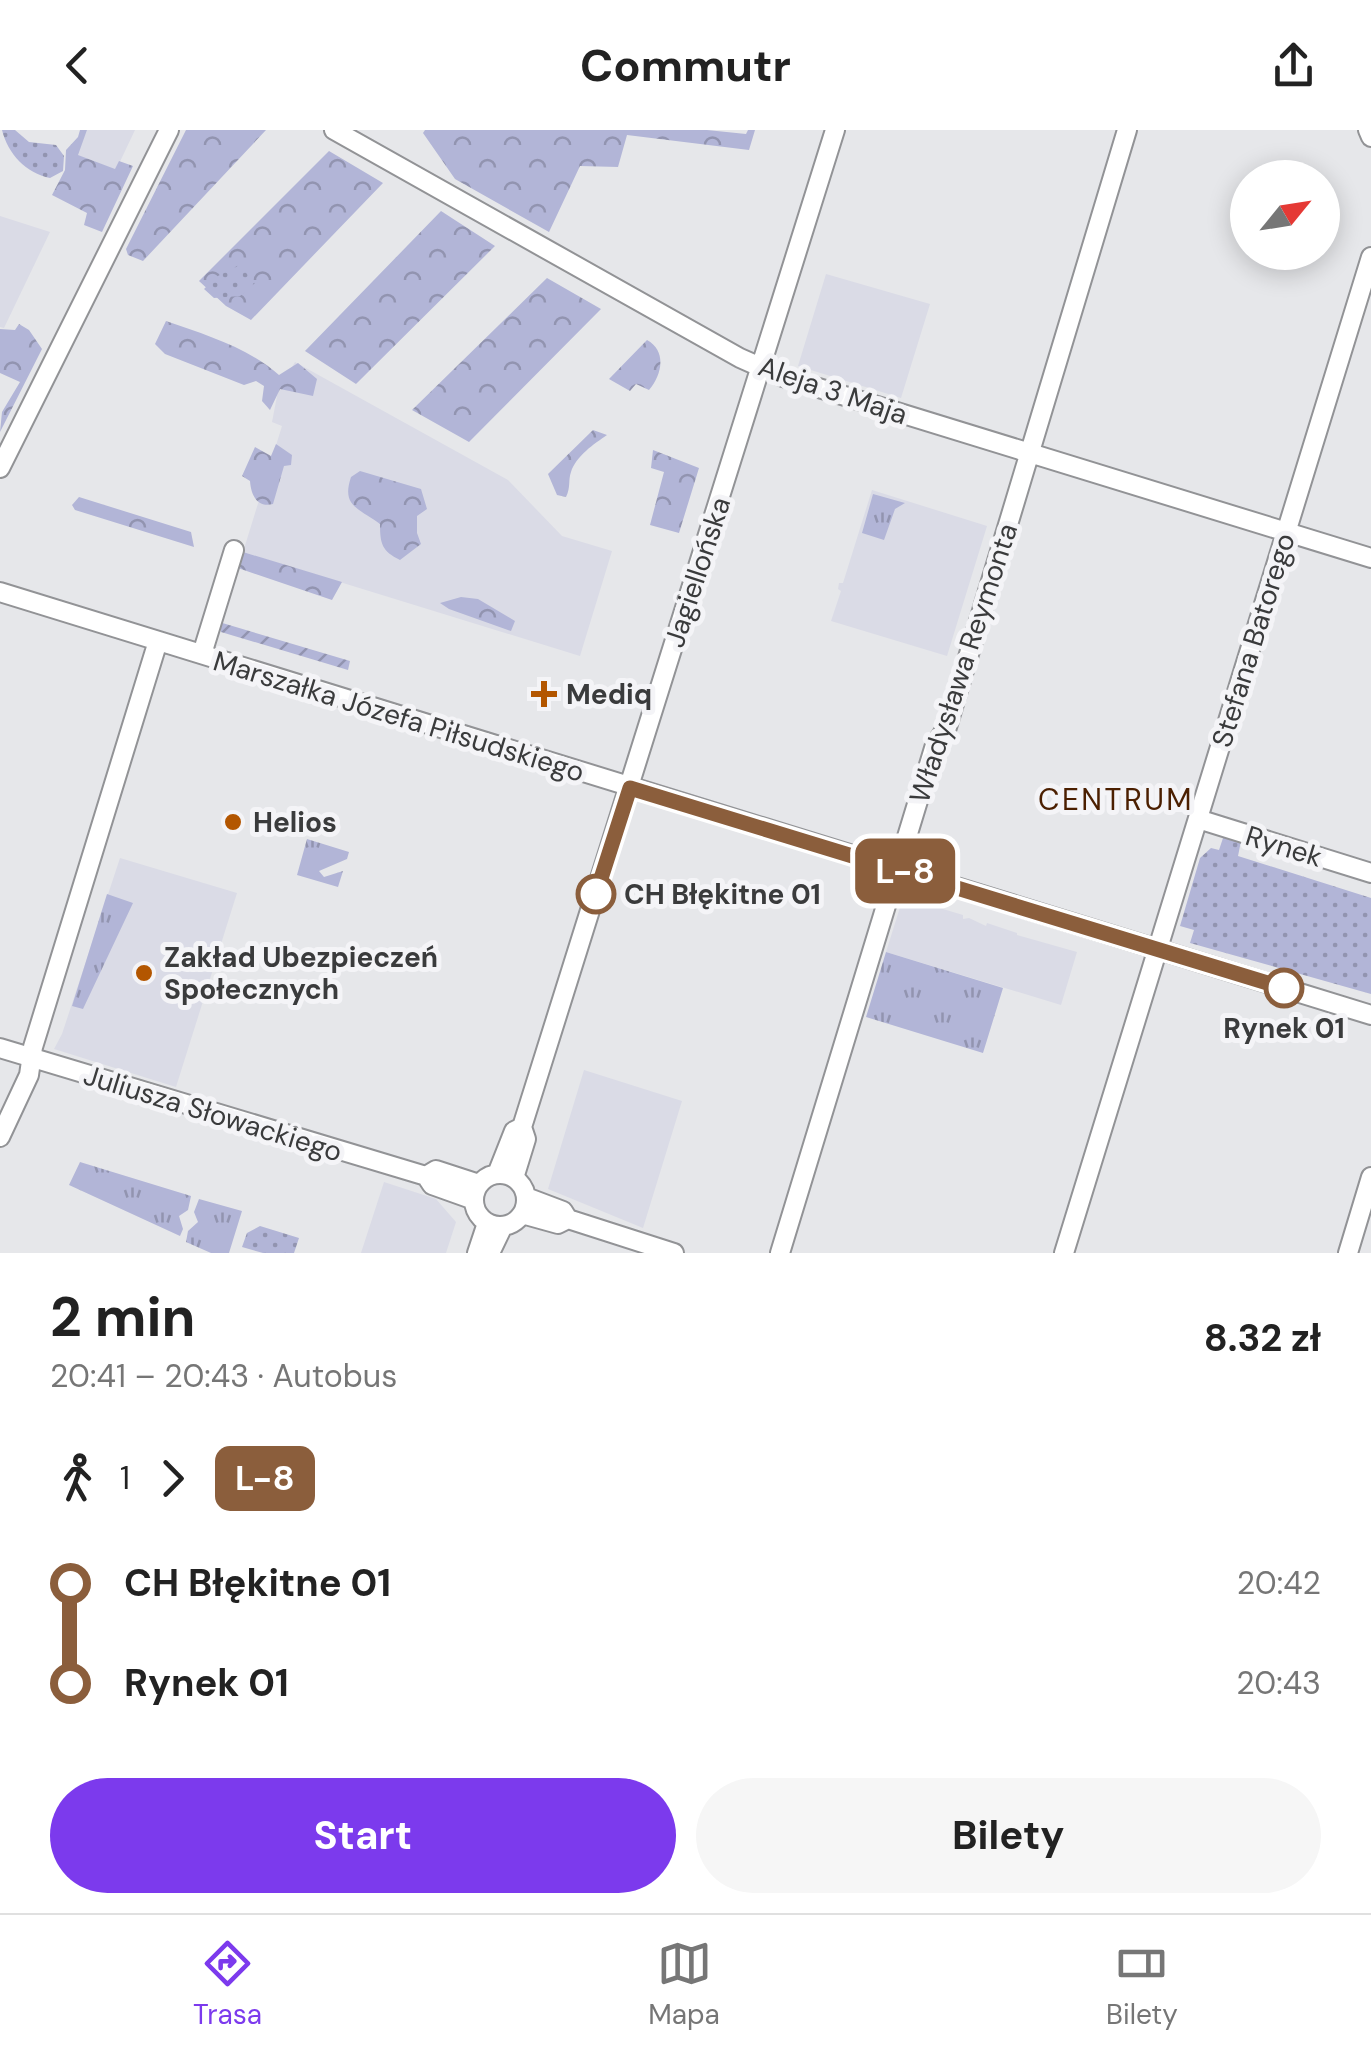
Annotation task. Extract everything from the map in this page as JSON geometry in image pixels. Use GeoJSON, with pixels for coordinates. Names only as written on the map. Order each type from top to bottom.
{"type":"FeatureCollection","features":[{"type":"Feature","properties":{"kind":"street"},"geometry":{"type":"LineString","coordinates":[[0,468],[169,130]]}},
{"type":"Feature","properties":{"kind":"street","name":"Aleja 3 Maja"},"geometry":{"type":"LineString","coordinates":[[334,130],[762,368],[1371,558]]}},
{"type":"Feature","properties":{"kind":"street","name":"Jagiellońska"},"geometry":{"type":"LineString","coordinates":[[506,1176],[526,1139],[522,1128],[835,130]]}},
{"type":"Feature","properties":{"kind":"street","name":"Władysława Reymonta"},"geometry":{"type":"LineString","coordinates":[[780,1253],[936,745],[947,728],[1127,130]]}},
{"type":"Feature","properties":{"kind":"street","name":"Stefana Batorego"},"geometry":{"type":"LineString","coordinates":[[1064,1253],[1371,257]]}},
{"type":"Feature","properties":{"kind":"street"},"geometry":{"type":"LineString","coordinates":[[202,654],[234,550]]}},
{"type":"Feature","properties":{"kind":"street","name":"Marszałka Józefa Piłsudskiego"},"geometry":{"type":"LineString","coordinates":[[0,592],[1371,1016]]}},
{"type":"Feature","properties":{"kind":"street"},"geometry":{"type":"LineString","coordinates":[[0,1137],[29,1075],[158,641]]}},
{"type":"Feature","properties":{"kind":"street","name":"Rynek"},"geometry":{"type":"LineString","coordinates":[[1198,818],[1371,873]]}},
{"type":"Feature","properties":{"kind":"street","name":"Juliusza Słowackiego"},"geometry":{"type":"LineString","coordinates":[[0,1048],[426,1176],[432,1184],[476,1192]]}},
{"type":"Feature","properties":{"kind":"street"},"geometry":{"type":"LineString","coordinates":[[495,1224],[476,1210],[476,1192],[506,1176],[524,1206]]}},
{"type":"Feature","properties":{"kind":"street"},"geometry":{"type":"LineString","coordinates":[[1348,1253],[1371,1178]]}},
{"type":"Feature","properties":{"kind":"street"},"geometry":{"type":"LineString","coordinates":[[477,1253],[495,1224],[524,1206],[563,1211],[568,1220],[674,1253]]}},
{"type":"Feature","properties":{"kind":"street"},"geometry":{"type":"LineString","coordinates":[[490,1253],[495,1224]]}},
{"type":"Feature","properties":{"kind":"shaded area"},"geometry":{"type":"Polygon","coordinates":[[[87,130],[135,130],[116,170],[77,155],[87,130]]]}},
{"type":"Feature","properties":{"kind":"shaded area"},"geometry":{"type":"Polygon","coordinates":[[[0,216],[50,232],[4,328],[0,327],[0,216]]]}},
{"type":"Feature","properties":{"kind":"shaded area"},"geometry":{"type":"Polygon","coordinates":[[[826,274],[930,304],[901,398],[798,366],[826,274]]]}},
{"type":"Feature","properties":{"kind":"shaded area"},"geometry":{"type":"Polygon","coordinates":[[[295,362],[508,480],[562,536],[612,551],[580,656],[243,552],[282,426],[272,422],[278,391],[295,362]]]}},
{"type":"Feature","properties":{"kind":"shaded area"},"geometry":{"type":"Polygon","coordinates":[[[872,490],[987,526],[947,656],[831,621],[841,591],[839,583],[843,583],[872,490]]]}},
{"type":"Feature","properties":{"kind":"shaded area"},"geometry":{"type":"Polygon","coordinates":[[[120,858],[237,893],[176,1087],[54,1049],[120,858]]]}},
{"type":"Feature","properties":{"kind":"shaded area"},"geometry":{"type":"Polygon","coordinates":[[[902,901],[933,906],[963,915],[963,919],[1077,952],[1061,1005],[886,952],[902,901]]]}},
{"type":"Feature","properties":{"kind":"shaded area"},"geometry":{"type":"Polygon","coordinates":[[[584,1070],[682,1101],[643,1228],[548,1189],[584,1070]]]}},
{"type":"Feature","properties":{"kind":"shaded area"},"geometry":{"type":"Polygon","coordinates":[[[384,1182],[436,1199],[456,1222],[446,1253],[361,1253],[384,1182]]]}},
{"type":"Feature","properties":{"kind":"green space"},"geometry":{"type":"Polygon","coordinates":[[[2,130],[15,130],[29,142],[56,145],[64,156],[63,171],[50,178],[26,167],[9,147],[2,130]]]}},
{"type":"Feature","properties":{"kind":"green space"},"geometry":{"type":"Polygon","coordinates":[[[80,130],[87,130],[78,155],[115,169],[119,161],[133,166],[102,232],[84,225],[87,213],[52,195],[65,170],[66,150],[80,130]]]}},
{"type":"Feature","properties":{"kind":"green space"},"geometry":{"type":"Polygon","coordinates":[[[186,130],[266,130],[143,261],[128,255],[126,249],[186,130]]]}},
{"type":"Feature","properties":{"kind":"green space"},"geometry":{"type":"Polygon","coordinates":[[[707,130],[746,134],[755,130],[749,150],[627,135],[618,167],[580,166],[549,232],[455,179],[423,133],[707,130]]]}},
{"type":"Feature","properties":{"kind":"green space"},"geometry":{"type":"Polygon","coordinates":[[[329,151],[383,183],[251,320],[226,306],[199,281],[329,151]]]}},
{"type":"Feature","properties":{"kind":"green space"},"geometry":{"type":"Polygon","coordinates":[[[441,211],[495,246],[356,384],[305,351],[441,211]]]}},
{"type":"Feature","properties":{"kind":"green space"},"geometry":{"type":"Polygon","coordinates":[[[239,265],[255,283],[240,296],[214,298],[204,289],[216,277],[239,265]]]}},
{"type":"Feature","properties":{"kind":"green space"},"geometry":{"type":"Polygon","coordinates":[[[547,278],[601,309],[469,442],[412,410],[547,278]]]}},
{"type":"Feature","properties":{"kind":"green space"},"geometry":{"type":"Polygon","coordinates":[[[166,321],[240,349],[279,375],[298,363],[317,379],[313,396],[280,389],[270,410],[262,401],[264,386],[256,381],[244,385],[165,354],[155,344],[166,321]]]}},
{"type":"Feature","properties":{"kind":"green space"},"geometry":{"type":"Polygon","coordinates":[[[19,324],[29,330],[42,349],[0,432],[2,412],[20,382],[0,373],[0,329],[15,330],[19,324]]]}},
{"type":"Feature","properties":{"kind":"green space"},"geometry":{"type":"Polygon","coordinates":[[[647,340],[660,357],[657,377],[649,390],[636,384],[630,391],[609,379],[647,340]]]}},
{"type":"Feature","properties":{"kind":"green space"},"geometry":{"type":"Polygon","coordinates":[[[593,430],[607,435],[577,461],[566,497],[557,495],[548,474],[593,430]]]}},
{"type":"Feature","properties":{"kind":"green space"},"geometry":{"type":"Polygon","coordinates":[[[276,444],[292,455],[291,465],[284,466],[273,504],[263,504],[253,495],[250,481],[242,476],[255,447],[271,456],[276,444]]]}},
{"type":"Feature","properties":{"kind":"green space"},"geometry":{"type":"Polygon","coordinates":[[[653,450],[699,468],[679,533],[650,525],[664,472],[651,468],[653,450]]]}},
{"type":"Feature","properties":{"kind":"green space"},"geometry":{"type":"Polygon","coordinates":[[[360,471],[421,489],[427,509],[417,516],[421,544],[400,560],[383,546],[380,524],[350,501],[351,477],[360,471]]]}},
{"type":"Feature","properties":{"kind":"green space"},"geometry":{"type":"Polygon","coordinates":[[[873,494],[905,503],[895,509],[884,540],[862,533],[873,494]]]}},
{"type":"Feature","properties":{"kind":"green space"},"geometry":{"type":"Polygon","coordinates":[[[79,497],[191,532],[194,547],[75,510],[72,505],[79,497]]]}},
{"type":"Feature","properties":{"kind":"green space"},"geometry":{"type":"Polygon","coordinates":[[[243,552],[342,582],[332,600],[238,568],[243,552]]]}},
{"type":"Feature","properties":{"kind":"green space"},"geometry":{"type":"Polygon","coordinates":[[[461,597],[478,599],[515,621],[511,631],[440,603],[461,597]]]}},
{"type":"Feature","properties":{"kind":"green space"},"geometry":{"type":"Polygon","coordinates":[[[219,622],[350,661],[348,670],[221,632],[219,622]]]}},
{"type":"Feature","properties":{"kind":"green space"},"geometry":{"type":"Polygon","coordinates":[[[1224,835],[1241,841],[1238,856],[1371,898],[1371,994],[1190,943],[1194,930],[1180,926],[1200,858],[1211,848],[1219,850],[1224,835]]]}},
{"type":"Feature","properties":{"kind":"green space"},"geometry":{"type":"Polygon","coordinates":[[[307,839],[349,852],[347,859],[319,871],[324,877],[343,871],[338,887],[297,875],[307,839]]]}},
{"type":"Feature","properties":{"kind":"green space"},"geometry":{"type":"Polygon","coordinates":[[[107,894],[133,903],[83,1009],[72,1006],[107,894]]]}},
{"type":"Feature","properties":{"kind":"green space"},"geometry":{"type":"Polygon","coordinates":[[[886,952],[1003,988],[983,1053],[866,1017],[886,952]]]}},
{"type":"Feature","properties":{"kind":"green space"},"geometry":{"type":"Polygon","coordinates":[[[80,1162],[191,1196],[188,1210],[179,1216],[183,1229],[180,1236],[69,1185],[80,1162]]]}},
{"type":"Feature","properties":{"kind":"green space"},"geometry":{"type":"Polygon","coordinates":[[[199,1199],[242,1211],[229,1253],[211,1253],[186,1242],[188,1231],[198,1222],[194,1212],[199,1199]]]}},
{"type":"Feature","properties":{"kind":"green space"},"geometry":{"type":"Polygon","coordinates":[[[260,1226],[299,1238],[294,1253],[263,1253],[242,1247],[247,1233],[260,1226]]]}},
{"type":"Feature","properties":{"kind":"bus line","name":"L-8"},"geometry":{"type":"LineString","coordinates":[[596,894],[630,788],[1284,988]]}},
{"type":"Feature","properties":{"kind":"place","name":"Mediq"},"geometry":{"type":"Point","coordinates":[544,694]}},
{"type":"Feature","properties":{"kind":"place","name":"Helios"},"geometry":{"type":"Point","coordinates":[233,822]}},
{"type":"Feature","properties":{"kind":"place","name":"CH Błękitne 01"},"geometry":{"type":"Point","coordinates":[596,894]}},
{"type":"Feature","properties":{"kind":"place","name":"Zakład Ubezpieczeń Społecznych"},"geometry":{"type":"Point","coordinates":[144,973]}},
{"type":"Feature","properties":{"kind":"place","name":"Rynek 01"},"geometry":{"type":"Point","coordinates":[1284,988]}},
{"type":"Feature","properties":{"kind":"district","name":"CENTRUM"},"geometry":{"type":"Point","coordinates":[1116,800]}}]}
